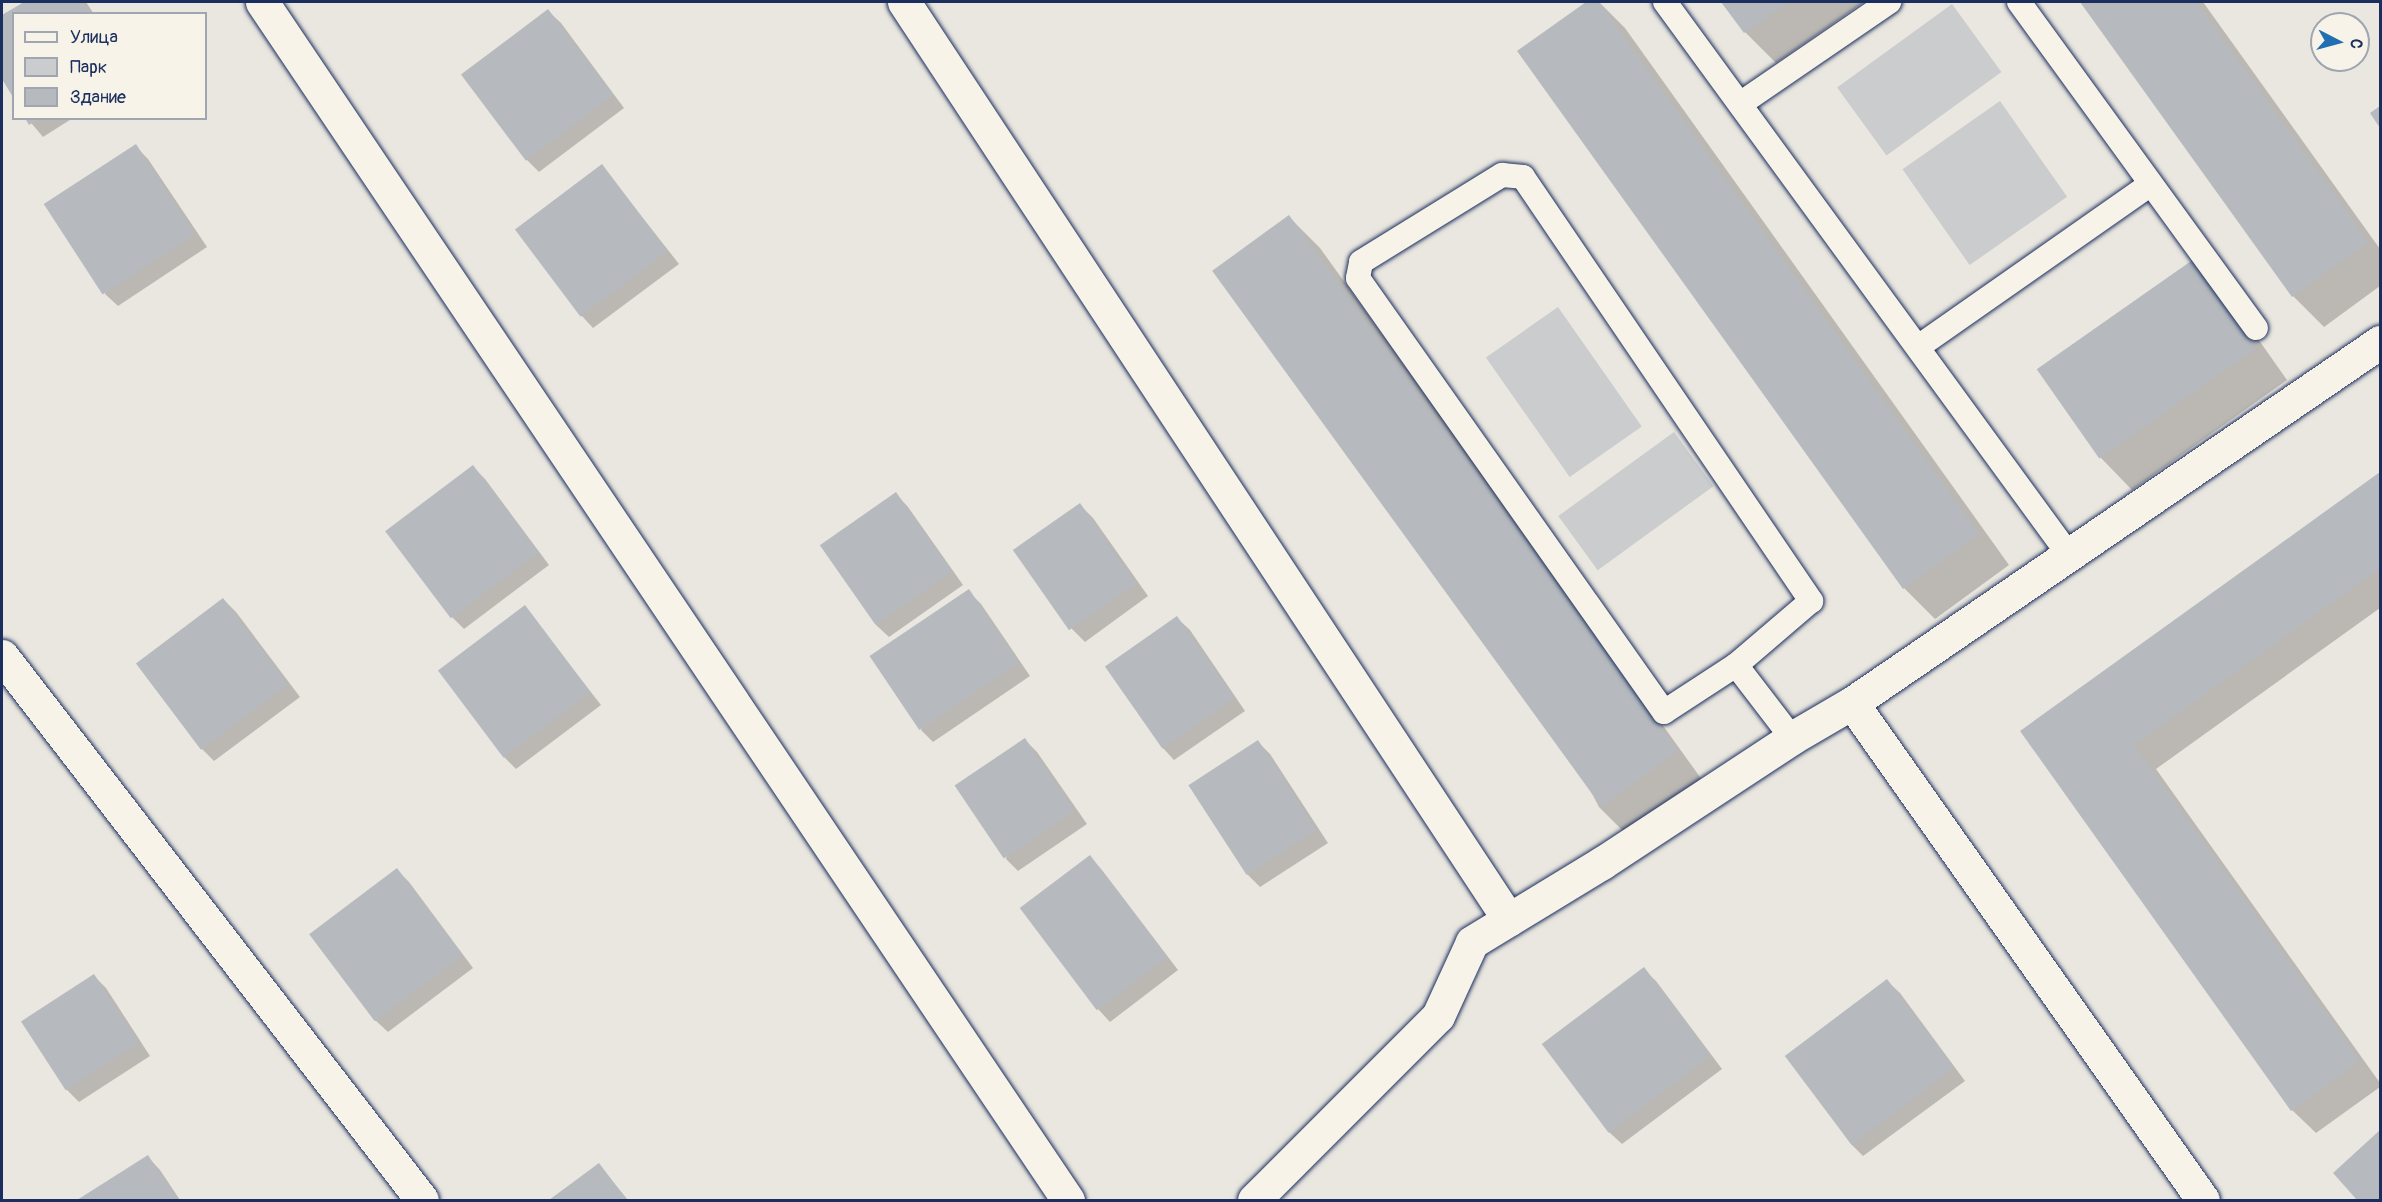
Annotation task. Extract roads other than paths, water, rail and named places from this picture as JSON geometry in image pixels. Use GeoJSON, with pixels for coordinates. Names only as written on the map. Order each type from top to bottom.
{"type":"FeatureCollection","features":[{"type":"Feature","properties":{"kind":"street"},"geometry":{"type":"LineString","coordinates":[[262,2],[1068,1200]]}},
{"type":"Feature","properties":{"kind":"street"},"geometry":{"type":"LineString","coordinates":[[904,2],[1509,921]]}},
{"type":"Feature","properties":{"kind":"street"},"geometry":{"type":"LineString","coordinates":[[1254,1200],[1438,1016],[1472,942],[1509,921],[1792,738],[1852,703],[2380,342]]}},
{"type":"Feature","properties":{"kind":"street"},"geometry":{"type":"LineString","coordinates":[[2,656],[422,1200]]}},
{"type":"Feature","properties":{"kind":"street"},"geometry":{"type":"LineString","coordinates":[[1852,703],[2203,1200]]}},
{"type":"Feature","properties":{"kind":"lane"},"geometry":{"type":"LineString","coordinates":[[1665,2],[2069,555]]}},
{"type":"Feature","properties":{"kind":"lane"},"geometry":{"type":"LineString","coordinates":[[1740,104],[1889,2]]}},
{"type":"Feature","properties":{"kind":"lane"},"geometry":{"type":"LineString","coordinates":[[2019,2],[2256,328]]}},
{"type":"Feature","properties":{"kind":"lane"},"geometry":{"type":"LineString","coordinates":[[1502,175],[1523,177],[1811,601],[1736,665],[1664,712],[1358,278],[1361,262],[1502,175]]}},
{"type":"Feature","properties":{"kind":"lane"},"geometry":{"type":"LineString","coordinates":[[1917,347],[2151,184]]}},
{"type":"Feature","properties":{"kind":"lane"},"geometry":{"type":"LineString","coordinates":[[1736,665],[1792,738]]}}]}
